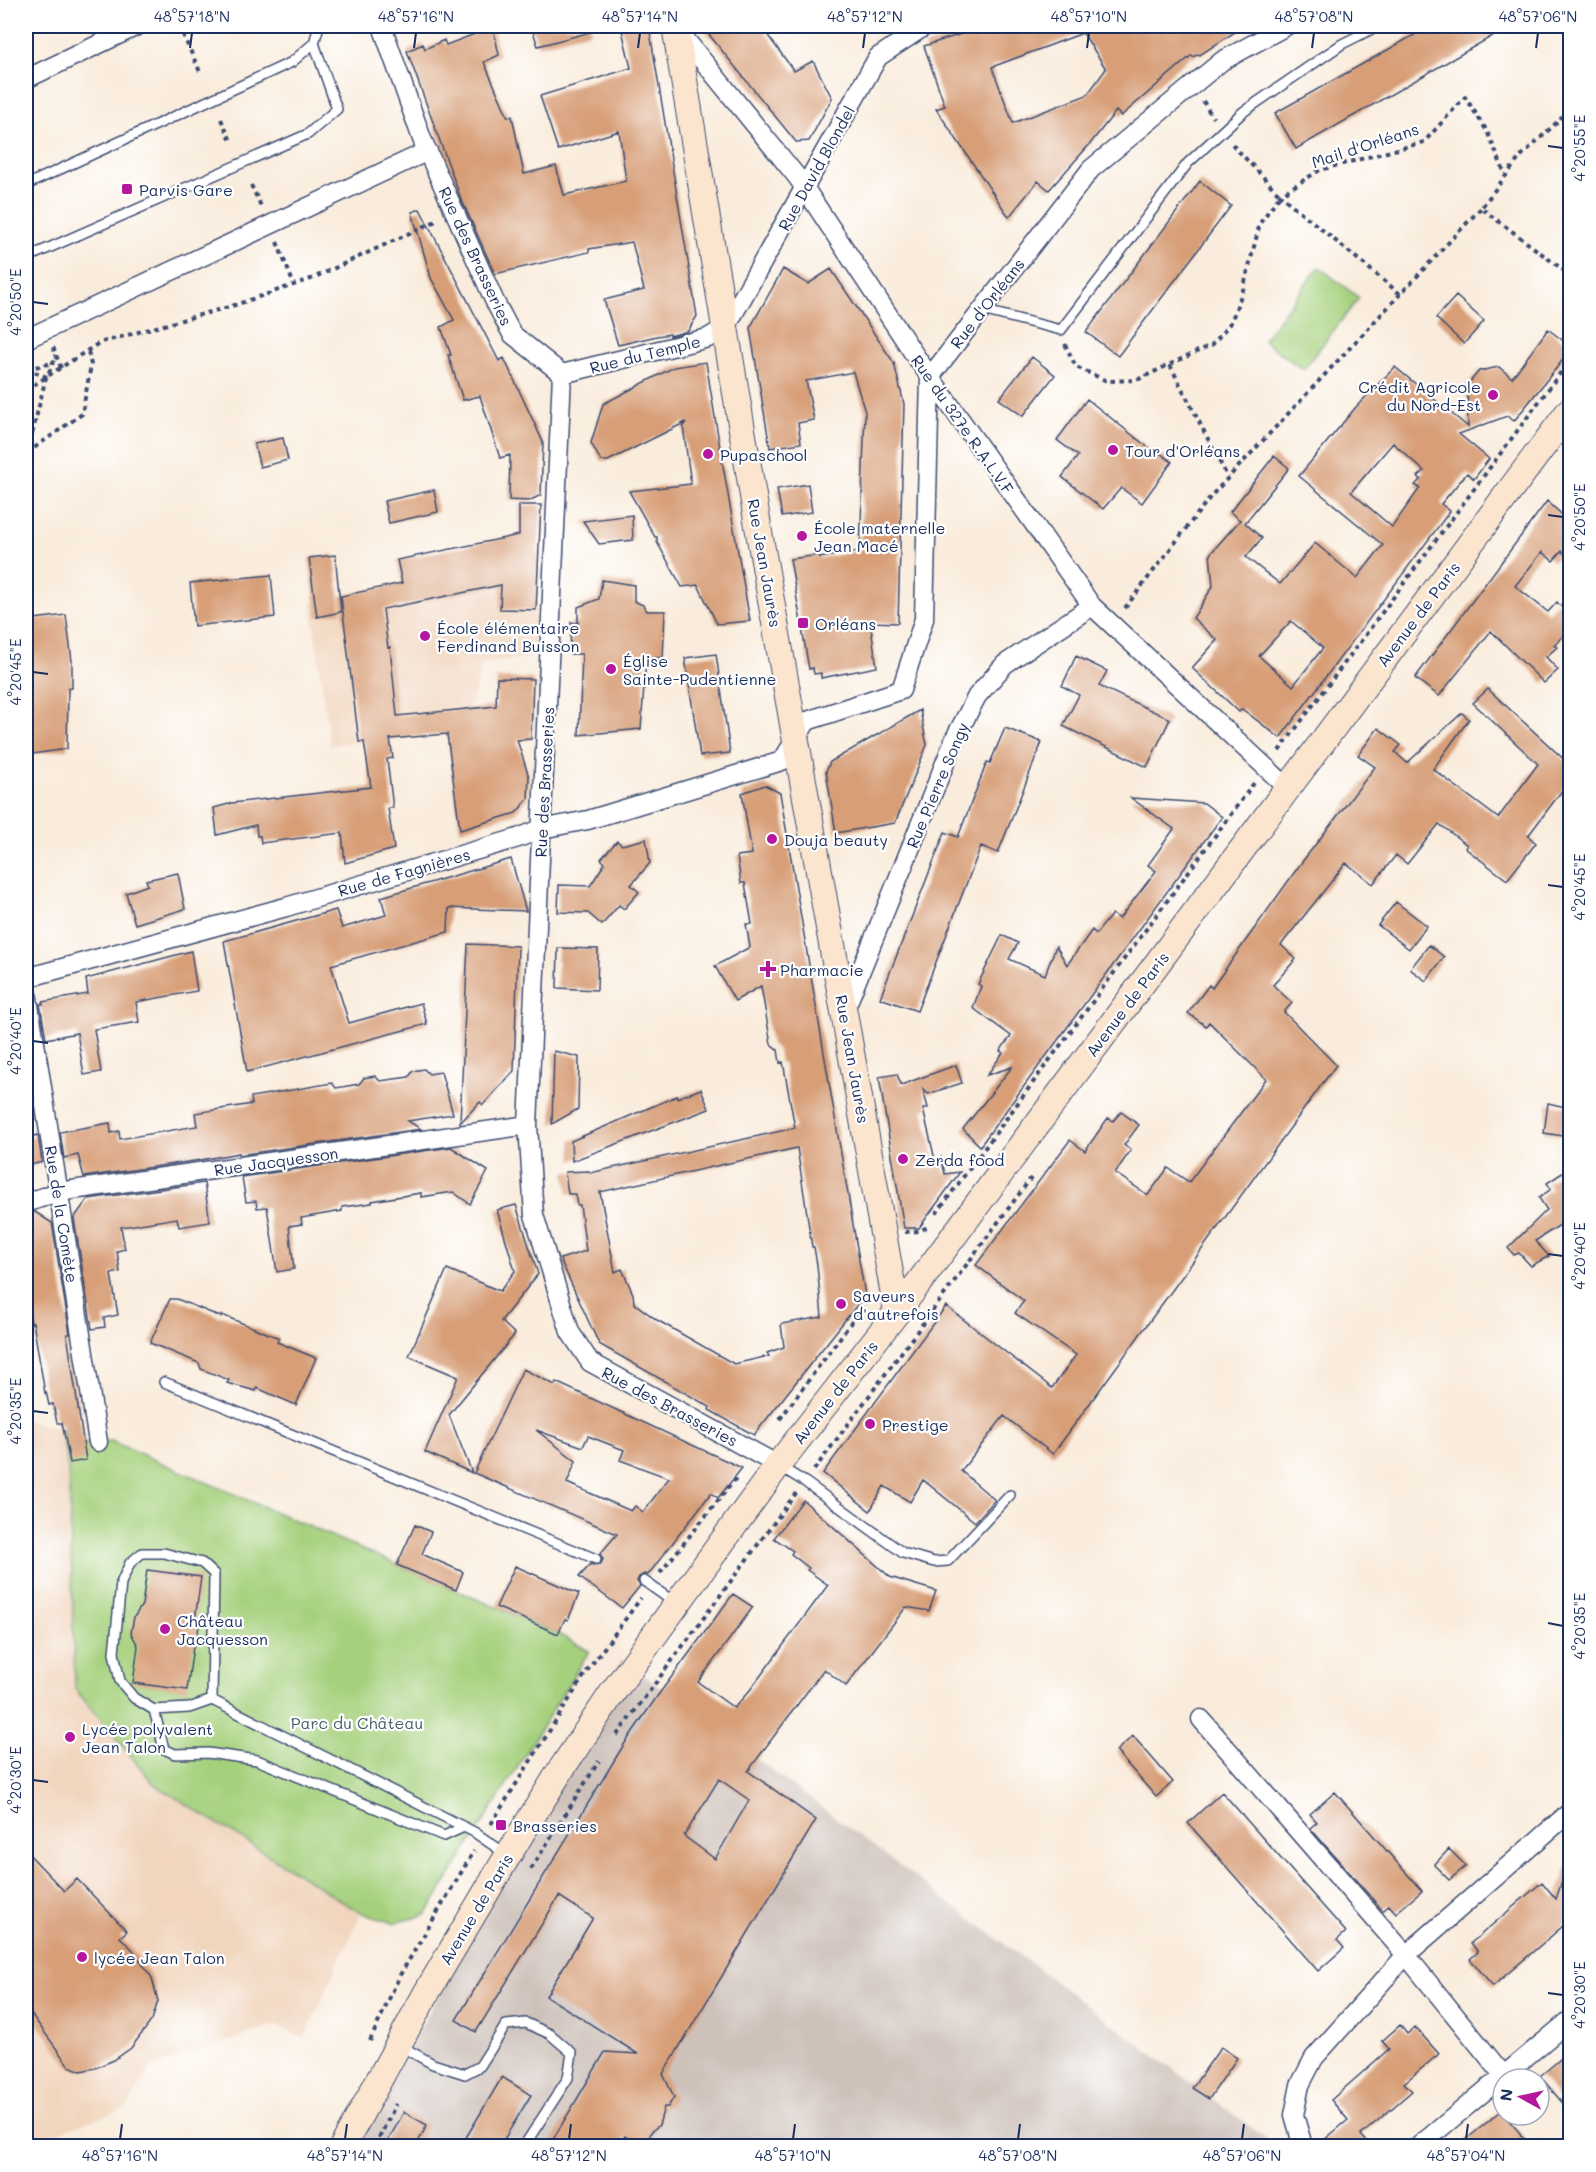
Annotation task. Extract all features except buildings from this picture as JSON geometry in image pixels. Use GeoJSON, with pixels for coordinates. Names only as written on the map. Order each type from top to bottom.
{"type":"FeatureCollection","features":[{"type":"Feature","properties":{"kind":"main road","name":"Rue Jean Jaurès"},"geometry":{"type":"LineString","coordinates":[[675,26],[796,739],[897,1312]]}},
{"type":"Feature","properties":{"kind":"main road","name":"Avenue de Paris"},"geometry":{"type":"LineString","coordinates":[[343,2146],[397,2044],[508,1855],[568,1758],[676,1604],[778,1465],[897,1312],[1570,410]]}},
{"type":"Feature","properties":{"kind":"street"},"geometry":{"type":"LineString","coordinates":[[26,79],[136,26]]}},
{"type":"Feature","properties":{"kind":"street","name":"Rue des Brasseries"},"geometry":{"type":"LineString","coordinates":[[382,26],[428,151],[495,302],[512,333],[562,374],[528,1125],[534,1215],[570,1332],[590,1362],[778,1465]]}},
{"type":"Feature","properties":{"kind":"street","name":"Rue du 327e R.A.L.V.F"},"geometry":{"type":"LineString","coordinates":[[675,26],[805,189],[930,376],[1092,606],[1288,788]]}},
{"type":"Feature","properties":{"kind":"street","name":"Rue David Blondel"},"geometry":{"type":"LineString","coordinates":[[726,327],[878,57],[925,26]]}},
{"type":"Feature","properties":{"kind":"street","name":"Rue d'Orléans"},"geometry":{"type":"LineString","coordinates":[[930,376],[1091,169],[1222,61],[1286,26]]}},
{"type":"Feature","properties":{"kind":"street"},"geometry":{"type":"LineString","coordinates":[[26,339],[428,151]]}},
{"type":"Feature","properties":{"kind":"street","name":"Rue du Temple"},"geometry":{"type":"LineString","coordinates":[[562,374],[708,338],[726,327]]}},
{"type":"Feature","properties":{"kind":"street"},"geometry":{"type":"LineString","coordinates":[[796,739],[807,721],[902,690],[924,619],[930,376]]}},
{"type":"Feature","properties":{"kind":"street","name":"Rue Pierre Songy"},"geometry":{"type":"LineString","coordinates":[[844,1012],[956,736],[976,696],[1005,664],[1092,606]]}},
{"type":"Feature","properties":{"kind":"street","name":"Rue de Fagnières"},"geometry":{"type":"LineString","coordinates":[[26,978],[286,907],[542,829],[588,820],[782,761],[796,739]]}},
{"type":"Feature","properties":{"kind":"street","name":"Rue de la Comète"},"geometry":{"type":"LineString","coordinates":[[26,986],[98,1442]]}},
{"type":"Feature","properties":{"kind":"street","name":"Rue Jacquesson"},"geometry":{"type":"LineString","coordinates":[[26,1203],[58,1192],[528,1125]]}},
{"type":"Feature","properties":{"kind":"street"},"geometry":{"type":"LineString","coordinates":[[1201,1719],[1406,1955],[1497,2067]]}},
{"type":"Feature","properties":{"kind":"street"},"geometry":{"type":"LineString","coordinates":[[1303,2146],[1294,2115],[1300,2085],[1314,2058],[1406,1955],[1570,1812]]}},
{"type":"Feature","properties":{"kind":"street"},"geometry":{"type":"LineString","coordinates":[[1515,2067],[1570,2020]]}},
{"type":"Feature","properties":{"kind":"street"},"geometry":{"type":"LineString","coordinates":[[1419,2146],[1491,2087]]}},
{"type":"Feature","properties":{"kind":"lane"},"geometry":{"type":"LineString","coordinates":[[26,184],[292,62],[314,43],[319,26]]}},
{"type":"Feature","properties":{"kind":"lane"},"geometry":{"type":"LineString","coordinates":[[982,310],[1061,330],[1188,163],[1243,112],[1342,45],[1378,26]]}},
{"type":"Feature","properties":{"kind":"lane"},"geometry":{"type":"LineString","coordinates":[[26,258],[308,134],[337,109],[314,43]]}},
{"type":"Feature","properties":{"kind":"lane"},"geometry":{"type":"LineString","coordinates":[[164,1382],[596,1559]]}},
{"type":"Feature","properties":{"kind":"lane"},"geometry":{"type":"LineString","coordinates":[[778,1465],[903,1553],[934,1562],[948,1561],[1010,1495]]}},
{"type":"Feature","properties":{"kind":"lane"},"geometry":{"type":"LineString","coordinates":[[212,1700],[214,1574],[202,1563],[164,1553],[142,1554],[130,1563],[121,1583],[114,1653],[120,1681],[134,1698],[154,1710],[189,1708],[212,1700],[464,1827],[508,1855]]}},
{"type":"Feature","properties":{"kind":"lane"},"geometry":{"type":"LineString","coordinates":[[644,1581],[676,1604]]}},
{"type":"Feature","properties":{"kind":"lane"},"geometry":{"type":"LineString","coordinates":[[154,1710],[164,1749],[175,1754],[208,1753],[257,1760],[444,1836],[464,1827]]}},
{"type":"Feature","properties":{"kind":"lane"},"geometry":{"type":"LineString","coordinates":[[397,2044],[433,2064],[465,2074],[480,2066],[506,2025],[526,2024],[550,2034],[572,2052],[568,2078],[524,2146]]}},
{"type":"Feature","properties":{"kind":"path"},"geometry":{"type":"LineString","coordinates":[[179,26],[201,74]]}},
{"type":"Feature","properties":{"kind":"path"},"geometry":{"type":"LineString","coordinates":[[1193,85],[1221,132],[1280,195],[1400,294]]}},
{"type":"Feature","properties":{"kind":"path","name":"Mail d'Orléans"},"geometry":{"type":"LineString","coordinates":[[1061,330],[1076,368],[1107,381],[1137,380],[1214,344],[1231,322],[1243,290],[1260,223],[1280,195],[1320,170],[1424,142],[1465,97],[1487,131],[1506,176]]}},
{"type":"Feature","properties":{"kind":"path"},"geometry":{"type":"LineString","coordinates":[[1112,625],[1211,496],[1481,208],[1521,156],[1570,110]]}},
{"type":"Feature","properties":{"kind":"path"},"geometry":{"type":"LineString","coordinates":[[221,119],[231,141]]}},
{"type":"Feature","properties":{"kind":"path"},"geometry":{"type":"LineString","coordinates":[[251,185],[262,207]]}},
{"type":"Feature","properties":{"kind":"path"},"geometry":{"type":"LineString","coordinates":[[1481,208],[1570,275]]}},
{"type":"Feature","properties":{"kind":"path"},"geometry":{"type":"LineString","coordinates":[[26,390],[99,343],[232,306],[311,279],[436,220]]}},
{"type":"Feature","properties":{"kind":"path"},"geometry":{"type":"LineString","coordinates":[[275,236],[294,285]]}},
{"type":"Feature","properties":{"kind":"path"},"geometry":{"type":"LineString","coordinates":[[51,341],[61,368]]}},
{"type":"Feature","properties":{"kind":"path"},"geometry":{"type":"LineString","coordinates":[[26,453],[82,414],[91,365],[88,350]]}},
{"type":"Feature","properties":{"kind":"path"},"geometry":{"type":"LineString","coordinates":[[26,453],[46,377],[56,355]]}},
{"type":"Feature","properties":{"kind":"path"},"geometry":{"type":"LineString","coordinates":[[46,377],[26,369],[52,363]]}},
{"type":"Feature","properties":{"kind":"path"},"geometry":{"type":"LineString","coordinates":[[1170,365],[1228,478]]}},
{"type":"Feature","properties":{"kind":"path"},"geometry":{"type":"LineString","coordinates":[[610,1744],[1034,1174]]}},
{"type":"Feature","properties":{"kind":"path"},"geometry":{"type":"LineString","coordinates":[[529,1874],[604,1754]]}},
{"type":"Feature","properties":{"kind":"path"},"geometry":{"type":"LineString","coordinates":[[375,2146],[400,2097]]}},
{"type":"Feature","properties":{"kind":"shaded area","name":"École élémentaire Ferdinand Buisson"},"geometry":{"type":"Polygon","coordinates":[[[539,555],[534,656],[482,664],[470,709],[400,738],[330,745],[311,603],[539,555]]]}},
{"type":"Feature","properties":{"kind":"shaded area","name":"Lycée polyvalent Jean Talon"},"geometry":{"type":"Polygon","coordinates":[[[26,1420],[61,1429],[69,1475],[154,1784],[361,1913],[304,2039],[275,2025],[151,2068],[127,2108],[26,2143],[26,1420]]]}},
{"type":"Feature","properties":{"kind":"shaded area"},"geometry":{"type":"Polygon","coordinates":[[[622,1659],[1276,2146],[356,2146],[622,1659]]]}},
{"type":"Feature","properties":{"kind":"green space"},"geometry":{"type":"Polygon","coordinates":[[[1319,267],[1359,298],[1303,370],[1263,340],[1319,267]]]}},
{"type":"Feature","properties":{"kind":"green space","name":"Parc du Château"},"geometry":{"type":"Polygon","coordinates":[[[61,1429],[81,1433],[84,1444],[111,1441],[558,1634],[589,1651],[426,1915],[394,1923],[361,1913],[154,1784],[75,1689],[69,1475],[61,1429]]]}},
{"type":"Feature","properties":{"kind":"place","name":"Parvis Gare"},"geometry":{"type":"Point","coordinates":[127,189]}},
{"type":"Feature","properties":{"kind":"place","name":"Crédit Agricole du Nord-Est"},"geometry":{"type":"Point","coordinates":[1493,395]}},
{"type":"Feature","properties":{"kind":"place","name":"Tour d'Orléans"},"geometry":{"type":"Point","coordinates":[1113,450]}},
{"type":"Feature","properties":{"kind":"place","name":"Pupaschool"},"geometry":{"type":"Point","coordinates":[708,454]}},
{"type":"Feature","properties":{"kind":"place","name":"École maternelle Jean Macé"},"geometry":{"type":"Point","coordinates":[802,536]}},
{"type":"Feature","properties":{"kind":"place","name":"Orléans"},"geometry":{"type":"Point","coordinates":[803,623]}},
{"type":"Feature","properties":{"kind":"place","name":"École élémentaire Ferdinand Buisson"},"geometry":{"type":"Point","coordinates":[425,636]}},
{"type":"Feature","properties":{"kind":"place","name":"Église Sainte-Pudentienne"},"geometry":{"type":"Point","coordinates":[611,669]}},
{"type":"Feature","properties":{"kind":"place","name":"Douja beauty"},"geometry":{"type":"Point","coordinates":[772,839]}},
{"type":"Feature","properties":{"kind":"place","name":"Pharmacie"},"geometry":{"type":"Point","coordinates":[768,969]}},
{"type":"Feature","properties":{"kind":"place","name":"Zerda food"},"geometry":{"type":"Point","coordinates":[903,1159]}},
{"type":"Feature","properties":{"kind":"place","name":"Saveurs d'autrefois"},"geometry":{"type":"Point","coordinates":[841,1304]}},
{"type":"Feature","properties":{"kind":"place","name":"Prestige"},"geometry":{"type":"Point","coordinates":[870,1424]}},
{"type":"Feature","properties":{"kind":"place","name":"Château Jacquesson"},"geometry":{"type":"Point","coordinates":[165,1629]}},
{"type":"Feature","properties":{"kind":"place","name":"Lycée polyvalent Jean Talon"},"geometry":{"type":"Point","coordinates":[70,1737]}},
{"type":"Feature","properties":{"kind":"place","name":"Brasseries"},"geometry":{"type":"Point","coordinates":[501,1825]}},
{"type":"Feature","properties":{"kind":"place","name":"lycée Jean Talon"},"geometry":{"type":"Point","coordinates":[82,1957]}}]}
